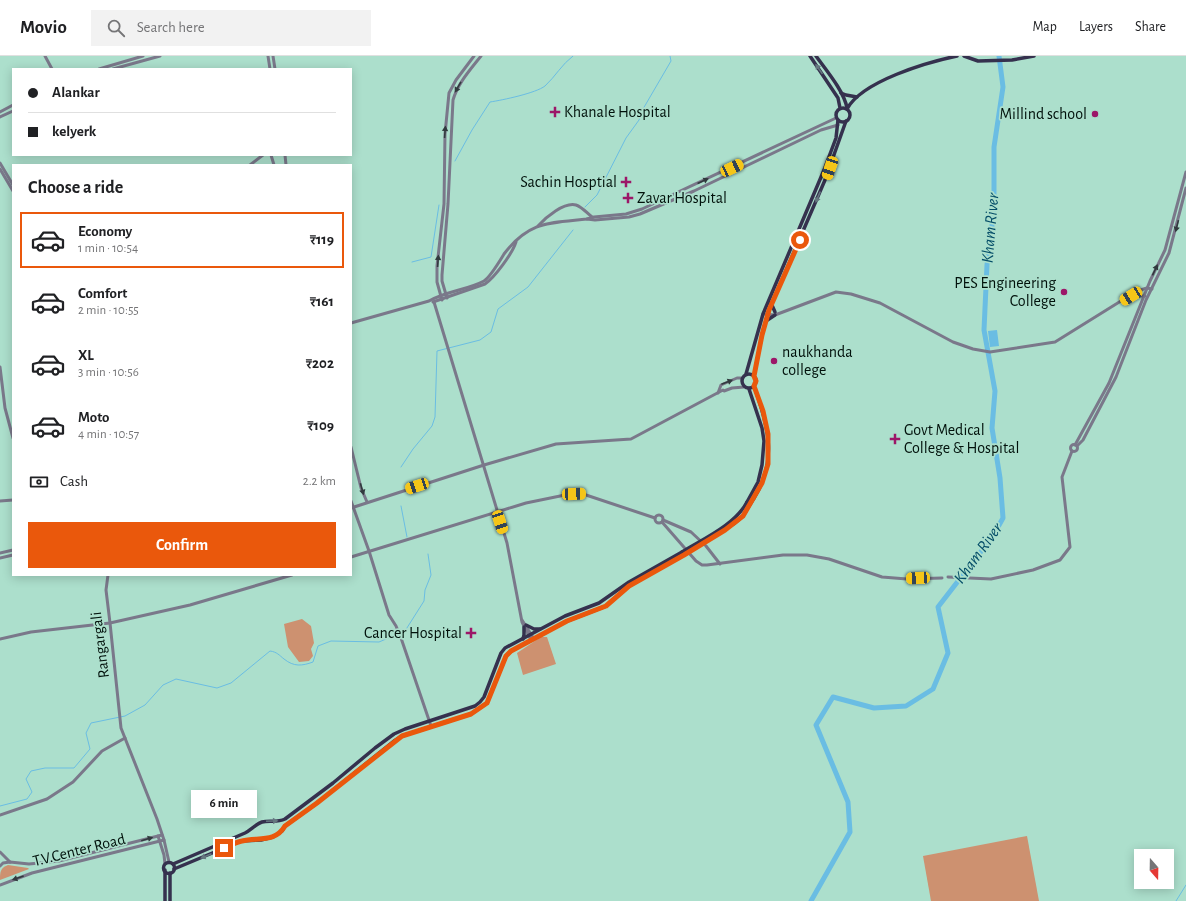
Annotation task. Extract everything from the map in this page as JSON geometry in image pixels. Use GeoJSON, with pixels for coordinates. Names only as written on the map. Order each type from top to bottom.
{"type":"FeatureCollection","features":[{"type":"Feature","properties":{"kind":"main road"},"geometry":{"type":"LineString","coordinates":[[165,901],[165,870],[169,863],[245,833],[260,822],[281,821],[304,806],[394,734],[429,721],[468,710],[480,702],[484,696],[501,653],[505,648],[570,614],[599,603],[628,582],[682,552],[733,520],[740,513],[758,482],[762,465],[764,441],[762,428],[749,389],[744,387],[742,378],[746,374],[765,314],[836,138],[836,113],[840,108],[838,98],[810,56]]}},
{"type":"Feature","properties":{"kind":"main road"},"geometry":{"type":"LineString","coordinates":[[767,309],[771,304],[825,180],[846,121],[850,118],[846,102],[816,56]]}},
{"type":"Feature","properties":{"kind":"main road"},"geometry":{"type":"LineString","coordinates":[[848,109],[857,97],[868,89],[903,72],[936,60],[957,56]]}},
{"type":"Feature","properties":{"kind":"main road"},"geometry":{"type":"LineString","coordinates":[[964,56],[978,61],[989,61],[1010,60],[1034,56]]}},
{"type":"Feature","properties":{"kind":"main road"},"geometry":{"type":"LineString","coordinates":[[840,92],[857,97]]}},
{"type":"Feature","properties":{"kind":"main road"},"geometry":{"type":"LineString","coordinates":[[848,109],[861,94]]}},
{"type":"Feature","properties":{"kind":"main road"},"geometry":{"type":"LineString","coordinates":[[840,108],[848,109]]}},
{"type":"Feature","properties":{"kind":"main road"},"geometry":{"type":"LineString","coordinates":[[837,121],[846,121]]}},
{"type":"Feature","properties":{"kind":"main road"},"geometry":{"type":"LineString","coordinates":[[766,321],[775,314],[771,304]]}},
{"type":"Feature","properties":{"kind":"main road"},"geometry":{"type":"LineString","coordinates":[[170,901],[170,873],[174,869],[241,841],[260,840],[273,837],[394,741],[402,736],[471,714],[487,703],[506,656],[511,651],[572,619],[606,606],[629,586],[684,555],[735,523],[743,516],[759,490],[768,464],[768,434],[763,411],[754,386],[756,381],[754,376],[766,321],[765,314]]}},
{"type":"Feature","properties":{"kind":"main road"},"geometry":{"type":"LineString","coordinates":[[746,374],[754,376]]}},
{"type":"Feature","properties":{"kind":"main road"},"geometry":{"type":"LineString","coordinates":[[749,389],[754,386]]}},
{"type":"Feature","properties":{"kind":"main road"},"geometry":{"type":"LineString","coordinates":[[570,614],[572,619]]}},
{"type":"Feature","properties":{"kind":"main road"},"geometry":{"type":"LineString","coordinates":[[523,639],[525,626],[534,629],[542,629]]}},
{"type":"Feature","properties":{"kind":"main road"},"geometry":{"type":"LineString","coordinates":[[304,806],[307,810]]}},
{"type":"Feature","properties":{"kind":"main road"},"geometry":{"type":"LineString","coordinates":[[169,863],[174,869]]}},
{"type":"Feature","properties":{"kind":"main road"},"geometry":{"type":"LineString","coordinates":[[165,870],[170,873]]}},
{"type":"Feature","properties":{"kind":"street"},"geometry":{"type":"LineString","coordinates":[[45,56],[51,68]]}},
{"type":"Feature","properties":{"kind":"street"},"geometry":{"type":"LineString","coordinates":[[102,68],[143,56]]}},
{"type":"Feature","properties":{"kind":"street"},"geometry":{"type":"LineString","coordinates":[[117,68],[160,56]]}},
{"type":"Feature","properties":{"kind":"street"},"geometry":{"type":"LineString","coordinates":[[268,56],[270,68]]}},
{"type":"Feature","properties":{"kind":"street"},"geometry":{"type":"LineString","coordinates":[[273,56],[275,68]]}},
{"type":"Feature","properties":{"kind":"street"},"geometry":{"type":"LineString","coordinates":[[441,298],[437,282],[437,266],[444,204],[445,134],[449,93],[456,80],[474,56]]}},
{"type":"Feature","properties":{"kind":"street"},"geometry":{"type":"LineString","coordinates":[[446,296],[442,275],[444,233],[448,204],[453,100],[460,83],[481,56]]}},
{"type":"Feature","properties":{"kind":"street"},"geometry":{"type":"LineString","coordinates":[[0,112],[12,106]]}},
{"type":"Feature","properties":{"kind":"street"},"geometry":{"type":"LineString","coordinates":[[0,117],[12,111]]}},
{"type":"Feature","properties":{"kind":"street"},"geometry":{"type":"LineString","coordinates":[[352,323],[429,302],[485,279],[511,246],[527,231],[538,226],[592,217],[626,214],[642,209],[837,121]]}},
{"type":"Feature","properties":{"kind":"street"},"geometry":{"type":"LineString","coordinates":[[587,219],[624,218],[640,214],[694,191],[837,121]]}},
{"type":"Feature","properties":{"kind":"street"},"geometry":{"type":"LineString","coordinates":[[251,164],[262,156]]}},
{"type":"Feature","properties":{"kind":"street"},"geometry":{"type":"LineString","coordinates":[[0,163],[12,183]]}},
{"type":"Feature","properties":{"kind":"street"},"geometry":{"type":"LineString","coordinates":[[0,169],[12,189]]}},
{"type":"Feature","properties":{"kind":"street"},"geometry":{"type":"LineString","coordinates":[[948,578],[991,579],[1033,570],[1060,560],[1070,547],[1062,477],[1072,451],[1076,451],[1076,446],[1109,383],[1147,288],[1165,250],[1186,172]]}},
{"type":"Feature","properties":{"kind":"street"},"geometry":{"type":"LineString","coordinates":[[1076,446],[1083,440],[1116,377],[1149,294],[1169,253],[1186,188]]}},
{"type":"Feature","properties":{"kind":"street"},"geometry":{"type":"LineString","coordinates":[[538,226],[553,212],[571,205],[580,207],[592,217]]}},
{"type":"Feature","properties":{"kind":"street"},"geometry":{"type":"LineString","coordinates":[[765,314],[780,313],[836,292],[851,294],[880,304],[952,342],[990,352],[1056,342],[1137,291],[1147,288],[1152,289]]}},
{"type":"Feature","properties":{"kind":"street"},"geometry":{"type":"LineString","coordinates":[[1131,296],[1144,296],[1149,294]]}},
{"type":"Feature","properties":{"kind":"street"},"geometry":{"type":"LineString","coordinates":[[429,302],[434,302],[441,298]]}},
{"type":"Feature","properties":{"kind":"street"},"geometry":{"type":"LineString","coordinates":[[434,302],[507,543],[521,618],[532,639]]}},
{"type":"Feature","properties":{"kind":"street"},"geometry":{"type":"LineString","coordinates":[[767,309],[775,314]]}},
{"type":"Feature","properties":{"kind":"street"},"geometry":{"type":"LineString","coordinates":[[0,366],[5,408],[12,434]]}},
{"type":"Feature","properties":{"kind":"street"},"geometry":{"type":"LineString","coordinates":[[718,393],[721,385],[737,378],[742,378]]}},
{"type":"Feature","properties":{"kind":"street"},"geometry":{"type":"LineString","coordinates":[[431,726],[401,638],[389,615],[369,551],[352,507],[556,444],[631,439],[723,390],[744,387]]}},
{"type":"Feature","properties":{"kind":"street"},"geometry":{"type":"LineString","coordinates":[[352,451],[361,488],[367,502]]}},
{"type":"Feature","properties":{"kind":"street"},"geometry":{"type":"LineString","coordinates":[[352,557],[526,503],[565,495],[583,494],[655,518],[655,521],[658,523],[662,521],[691,532],[706,546],[720,564]]}},
{"type":"Feature","properties":{"kind":"street"},"geometry":{"type":"LineString","coordinates":[[0,501],[12,500]]}},
{"type":"Feature","properties":{"kind":"street"},"geometry":{"type":"LineString","coordinates":[[655,518],[659,515],[662,517],[662,521],[696,561],[702,565],[720,564],[783,555],[807,555],[829,559],[882,577],[907,579],[942,578]]}},
{"type":"Feature","properties":{"kind":"street"},"geometry":{"type":"LineString","coordinates":[[0,552],[12,550]]}},
{"type":"Feature","properties":{"kind":"street"},"geometry":{"type":"LineString","coordinates":[[0,558],[12,555]]}},
{"type":"Feature","properties":{"kind":"street","name":"Rangargali"},"geometry":{"type":"LineString","coordinates":[[108,576],[106,590],[121,724],[160,835]]}},
{"type":"Feature","properties":{"kind":"street"},"geometry":{"type":"LineString","coordinates":[[0,639],[31,632],[110,622],[190,605],[289,576]]}},
{"type":"Feature","properties":{"kind":"street"},"geometry":{"type":"LineString","coordinates":[[0,815],[47,799],[73,782],[102,751],[125,738]]}},
{"type":"Feature","properties":{"kind":"street"},"geometry":{"type":"LineString","coordinates":[[160,835],[164,840],[169,863]]}},
{"type":"Feature","properties":{"kind":"street"},"geometry":{"type":"LineString","coordinates":[[160,835],[160,842],[164,855],[169,863]]}},
{"type":"Feature","properties":{"kind":"street","name":"T.V.Center Road"},"geometry":{"type":"LineString","coordinates":[[0,866],[3,863],[10,862],[29,864],[44,863],[98,852],[160,835]]}},
{"type":"Feature","properties":{"kind":"street","name":"T.V.Center Road"},"geometry":{"type":"LineString","coordinates":[[0,885],[32,873],[164,840]]}},
{"type":"Feature","properties":{"kind":"street"},"geometry":{"type":"LineString","coordinates":[[0,852],[10,862]]}},
{"type":"Feature","properties":{"kind":"street"},"geometry":{"type":"LineString","coordinates":[[98,852],[99,857]]}},
{"type":"Feature","properties":{"kind":"shaded area"},"geometry":{"type":"Polygon","coordinates":[[[302,619],[311,626],[314,643],[311,649],[313,656],[309,661],[299,662],[288,647],[284,624],[302,619]]]}},
{"type":"Feature","properties":{"kind":"shaded area"},"geometry":{"type":"Polygon","coordinates":[[[541,637],[547,637],[556,664],[523,675],[517,653],[541,637]]]}},
{"type":"Feature","properties":{"kind":"shaded area"},"geometry":{"type":"Polygon","coordinates":[[[1027,836],[1039,901],[931,901],[923,856],[1027,836]]]}},
{"type":"Feature","properties":{"kind":"shaded area"},"geometry":{"type":"Polygon","coordinates":[[[8,865],[29,869],[0,880],[3,867],[8,865]]]}},
{"type":"Feature","properties":{"kind":"water"},"geometry":{"type":"Polygon","coordinates":[[[997,330],[999,346],[990,347],[988,331],[997,330]]]}},
{"type":"Feature","properties":{"kind":"waterway"},"geometry":{"type":"LineString","coordinates":[[455,161],[490,102],[519,96],[541,89],[573,56]]}},
{"type":"Feature","properties":{"kind":"waterway"},"geometry":{"type":"LineString","coordinates":[[585,207],[597,195],[626,138],[639,120],[643,109],[671,61],[670,56]]}},
{"type":"Feature","properties":{"kind":"waterway","name":"Kham River"},"geometry":{"type":"LineString","coordinates":[[811,901],[850,832],[848,802],[816,725],[833,697],[874,708],[906,706],[933,689],[948,653],[938,607],[993,536],[1003,518],[1000,478],[992,428],[995,391],[984,330],[987,265],[994,209],[994,147],[1003,87],[999,56]]}},
{"type":"Feature","properties":{"kind":"waterway"},"geometry":{"type":"LineString","coordinates":[[412,262],[431,257],[439,205]]}},
{"type":"Feature","properties":{"kind":"waterway"},"geometry":{"type":"LineString","coordinates":[[401,467],[413,449],[432,426],[435,417],[437,351],[480,340],[491,332],[498,309],[528,287],[573,230]]}},
{"type":"Feature","properties":{"kind":"waterway"},"geometry":{"type":"LineString","coordinates":[[401,506],[407,537]]}},
{"type":"Feature","properties":{"kind":"waterway"},"geometry":{"type":"LineString","coordinates":[[0,806],[27,799],[32,792],[26,779],[31,771],[45,768],[74,768],[90,749],[86,733],[91,723],[125,716],[145,705],[163,685],[176,679],[217,688],[231,683],[270,651],[276,653],[288,662],[295,665],[302,665],[313,662],[318,646],[331,641],[379,642],[405,631],[424,601],[425,590],[431,575],[428,554]]}},
{"type":"Feature","properties":{"kind":"waterway"},"geometry":{"type":"LineString","coordinates":[[1176,901],[1186,885]]}},
{"type":"Feature","properties":{"kind":"place","name":"Khanale Hospital"},"geometry":{"type":"Point","coordinates":[555,112]}},
{"type":"Feature","properties":{"kind":"place","name":"Millind school"},"geometry":{"type":"Point","coordinates":[1095,114]}},
{"type":"Feature","properties":{"kind":"place","name":"Sachin Hosptial"},"geometry":{"type":"Point","coordinates":[626,182]}},
{"type":"Feature","properties":{"kind":"place","name":"Zavar Hospital"},"geometry":{"type":"Point","coordinates":[628,198]}},
{"type":"Feature","properties":{"kind":"place","name":"PES Engineering College"},"geometry":{"type":"Point","coordinates":[1064,292]}},
{"type":"Feature","properties":{"kind":"place","name":"naukhanda college"},"geometry":{"type":"Point","coordinates":[774,361]}},
{"type":"Feature","properties":{"kind":"place","name":"Govt Medical College & Hospital"},"geometry":{"type":"Point","coordinates":[895,439]}},
{"type":"Feature","properties":{"kind":"place","name":"Cancer Hospital"},"geometry":{"type":"Point","coordinates":[471,633]}},
{"type":"Feature","properties":{"kind":"route"},"geometry":{"type":"LineString","coordinates":[[224,848],[241,841],[260,840],[273,837],[282,831],[285,826],[317,803],[402,736],[471,714],[478,710],[487,703],[506,656],[511,651],[567,621],[606,606],[629,586],[725,530],[743,516],[759,490],[768,464],[768,434],[763,411],[754,386],[756,381],[754,376],[762,335],[769,310],[800,240]]}}]}
